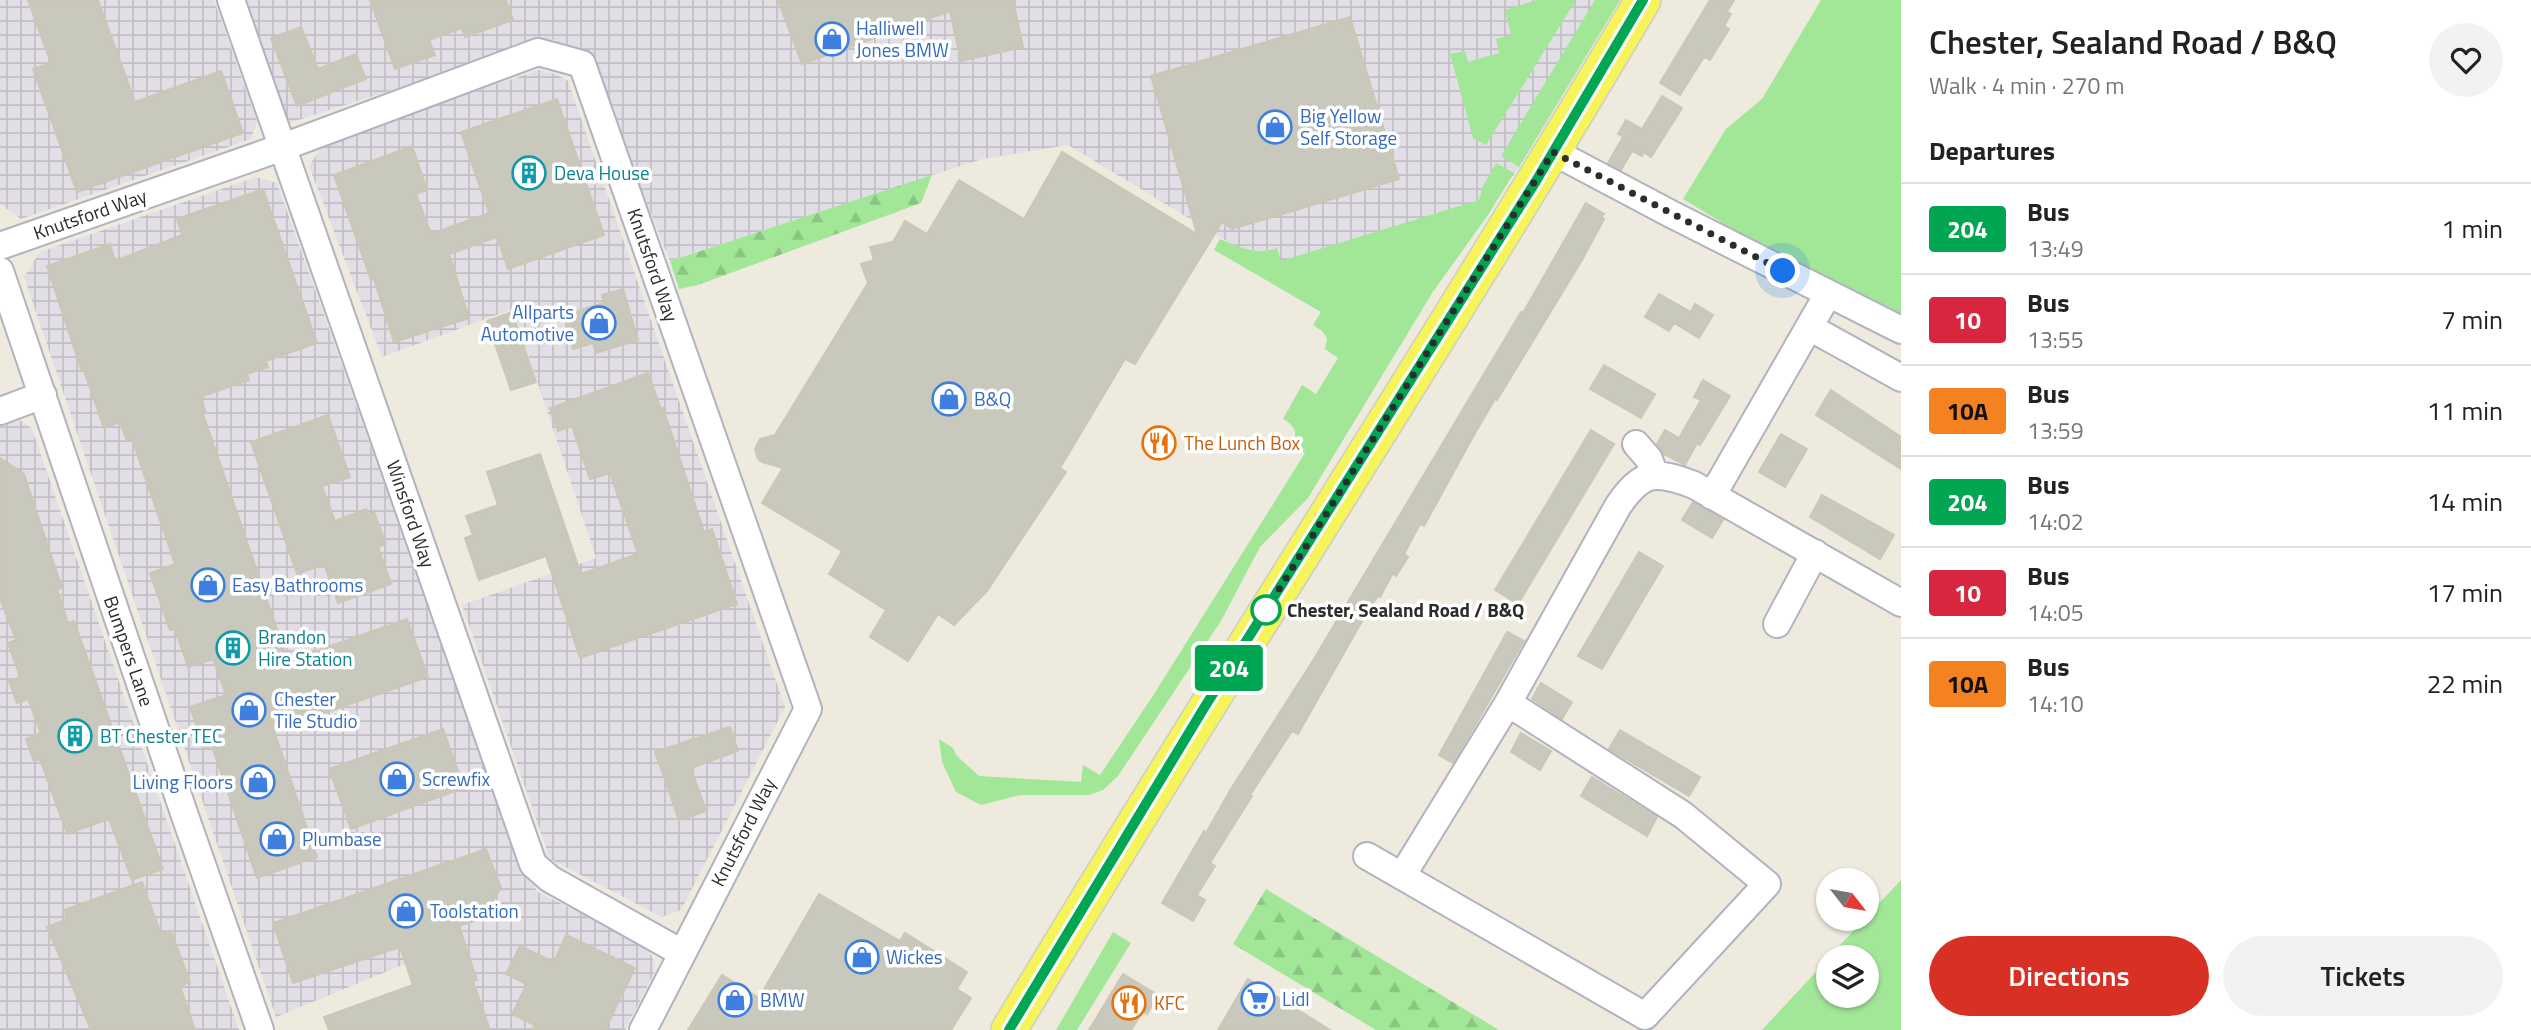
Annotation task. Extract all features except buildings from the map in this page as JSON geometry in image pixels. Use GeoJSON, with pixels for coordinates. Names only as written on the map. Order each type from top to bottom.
{"type":"FeatureCollection","features":[{"type":"Feature","properties":{"kind":"main road"},"geometry":{"type":"LineString","coordinates":[[1009,1030],[1204,708],[1553,152],[1643,0]]}},
{"type":"Feature","properties":{"kind":"street","name":"Winsford Way"},"geometry":{"type":"LineString","coordinates":[[231,0],[533,864],[550,879],[682,953]]}},
{"type":"Feature","properties":{"kind":"street","name":"Knutsford Way"},"geometry":{"type":"LineString","coordinates":[[0,246],[283,147],[538,52],[582,64],[808,709],[643,1030]]}},
{"type":"Feature","properties":{"kind":"street"},"geometry":{"type":"LineString","coordinates":[[1553,152],[1901,330]]}},
{"type":"Feature","properties":{"kind":"street","name":"Bumpers Lane"},"geometry":{"type":"LineString","coordinates":[[0,271],[180,803],[260,1030]]}},
{"type":"Feature","properties":{"kind":"street"},"geometry":{"type":"LineString","coordinates":[[1712,496],[1828,294]]}},
{"type":"Feature","properties":{"kind":"street"},"geometry":{"type":"LineString","coordinates":[[1810,327],[1901,378]]}},
{"type":"Feature","properties":{"kind":"street"},"geometry":{"type":"LineString","coordinates":[[0,411],[43,395]]}},
{"type":"Feature","properties":{"kind":"street"},"geometry":{"type":"LineString","coordinates":[[1636,444],[1649,459],[1655,476]]}},
{"type":"Feature","properties":{"kind":"street"},"geometry":{"type":"LineString","coordinates":[[1402,876],[1508,704],[1632,485],[1650,476],[1673,477],[1694,485],[1901,603]]}},
{"type":"Feature","properties":{"kind":"street"},"geometry":{"type":"LineString","coordinates":[[1777,624],[1815,553]]}},
{"type":"Feature","properties":{"kind":"street"},"geometry":{"type":"LineString","coordinates":[[1367,856],[1645,1016],[1767,884],[1683,815],[1508,704]]}},
{"type":"Feature","properties":{"kind":"shaded area"},"geometry":{"type":"Polygon","coordinates":[[[0,0],[214,0],[257,121],[251,139],[21,219],[0,204],[0,0]]]}},
{"type":"Feature","properties":{"kind":"shaded area"},"geometry":{"type":"Polygon","coordinates":[[[246,0],[1620,0],[1519,167],[1432,293],[1400,346],[1068,145],[982,159],[670,261],[589,59],[552,39],[289,123],[246,0]]]}},
{"type":"Feature","properties":{"kind":"shaded area"},"geometry":{"type":"Polygon","coordinates":[[[539,70],[556,74],[568,81],[785,707],[681,910],[662,917],[550,859],[462,605],[596,558],[513,309],[382,357],[309,166],[324,143],[539,70]]]}},
{"type":"Feature","properties":{"kind":"shaded area"},"geometry":{"type":"Polygon","coordinates":[[[256,177],[277,183],[522,871],[538,892],[643,945],[655,964],[654,973],[625,1030],[428,1030],[405,964],[276,1017],[24,277],[40,252],[256,177]]]}},
{"type":"Feature","properties":{"kind":"shaded area"},"geometry":{"type":"Polygon","coordinates":[[[10,417],[22,421],[32,429],[239,1030],[0,1030],[0,421],[10,417]]]}},
{"type":"Feature","properties":{"kind":"green space"},"geometry":{"type":"Polygon","coordinates":[[[1537,0],[1576,0],[1486,145],[1473,138],[1450,54],[1465,51],[1468,62],[1499,53],[1496,39],[1511,35],[1505,10],[1537,0]]]}},
{"type":"Feature","properties":{"kind":"green space"},"geometry":{"type":"Polygon","coordinates":[[[1595,0],[1620,0],[1519,167],[1501,156],[1595,0]]]}},
{"type":"Feature","properties":{"kind":"green space"},"geometry":{"type":"Polygon","coordinates":[[[1821,0],[1901,0],[1901,319],[1802,271],[1683,199],[1726,129],[1762,99],[1821,0]]]}},
{"type":"Feature","properties":{"kind":"green space"},"geometry":{"type":"Polygon","coordinates":[[[1496,163],[1514,173],[1488,215],[1432,293],[1308,498],[1260,547],[1221,621],[1118,776],[1103,790],[1089,795],[1020,795],[981,805],[956,792],[942,762],[939,739],[953,748],[957,756],[979,776],[1081,782],[1083,765],[1100,775],[1156,691],[1305,453],[1292,445],[1294,430],[1283,419],[1302,385],[1316,394],[1338,358],[1325,349],[1327,338],[1313,325],[1321,312],[1214,250],[1220,239],[1255,251],[1277,248],[1281,261],[1479,200],[1483,186],[1496,163]]]}},
{"type":"Feature","properties":{"kind":"green space"},"geometry":{"type":"Polygon","coordinates":[[[932,175],[921,203],[698,285],[679,289],[670,261],[932,175]]]}},
{"type":"Feature","properties":{"kind":"green space"},"geometry":{"type":"Polygon","coordinates":[[[1901,880],[1901,1030],[1762,1030],[1816,972],[1816,1008],[1879,1008],[1879,945],[1840,945],[1853,931],[1880,931],[1880,902],[1901,880]]]}},
{"type":"Feature","properties":{"kind":"green space"},"geometry":{"type":"Polygon","coordinates":[[[1266,889],[1499,1030],[1376,1030],[1233,944],[1266,889]]]}},
{"type":"Feature","properties":{"kind":"green space"},"geometry":{"type":"Polygon","coordinates":[[[1113,932],[1131,943],[1077,1030],[1056,1030],[1113,932]]]}},
{"type":"Feature","properties":{"kind":"bus line","name":"204"},"geometry":{"type":"LineString","coordinates":[[1009,1030],[1204,708],[1536,181],[1643,0]]}},
{"type":"Feature","properties":{"kind":"place","name":"Halliwell Jones BMW"},"geometry":{"type":"Point","coordinates":[832,39]}},
{"type":"Feature","properties":{"kind":"place","name":"Big Yellow Self Storage"},"geometry":{"type":"Point","coordinates":[1275,127]}},
{"type":"Feature","properties":{"kind":"place","name":"Deva House"},"geometry":{"type":"Point","coordinates":[529,173]}},
{"type":"Feature","properties":{"kind":"place","name":"Allparts Automotive"},"geometry":{"type":"Point","coordinates":[599,323]}},
{"type":"Feature","properties":{"kind":"place","name":"B&Q"},"geometry":{"type":"Point","coordinates":[949,399]}},
{"type":"Feature","properties":{"kind":"place","name":"The Lunch Box"},"geometry":{"type":"Point","coordinates":[1159,443]}},
{"type":"Feature","properties":{"kind":"place","name":"Easy Bathrooms"},"geometry":{"type":"Point","coordinates":[208,585]}},
{"type":"Feature","properties":{"kind":"place","name":"Chester, Sealand Road / B&Q"},"geometry":{"type":"Point","coordinates":[1266,610]}},
{"type":"Feature","properties":{"kind":"place","name":"Brandon Hire Station"},"geometry":{"type":"Point","coordinates":[233,648]}},
{"type":"Feature","properties":{"kind":"place","name":"Chester Tile Studio"},"geometry":{"type":"Point","coordinates":[249,710]}},
{"type":"Feature","properties":{"kind":"place","name":"BT Chester TEC"},"geometry":{"type":"Point","coordinates":[75,736]}},
{"type":"Feature","properties":{"kind":"place","name":"Screwfix"},"geometry":{"type":"Point","coordinates":[397,779]}},
{"type":"Feature","properties":{"kind":"place","name":"Living Floors"},"geometry":{"type":"Point","coordinates":[258,782]}},
{"type":"Feature","properties":{"kind":"place","name":"Plumbase"},"geometry":{"type":"Point","coordinates":[277,839]}},
{"type":"Feature","properties":{"kind":"place","name":"Toolstation"},"geometry":{"type":"Point","coordinates":[406,911]}},
{"type":"Feature","properties":{"kind":"place","name":"Wickes"},"geometry":{"type":"Point","coordinates":[862,957]}},
{"type":"Feature","properties":{"kind":"place","name":"Lidl"},"geometry":{"type":"Point","coordinates":[1258,999]}},
{"type":"Feature","properties":{"kind":"place","name":"BMW"},"geometry":{"type":"Point","coordinates":[735,1000]}},
{"type":"Feature","properties":{"kind":"place","name":"KFC"},"geometry":{"type":"Point","coordinates":[1129,1003]}},
{"type":"Feature","properties":{"kind":"route"},"geometry":{"type":"LineString","coordinates":[[1266,610],[1553,152],[1783,271]]}}]}
